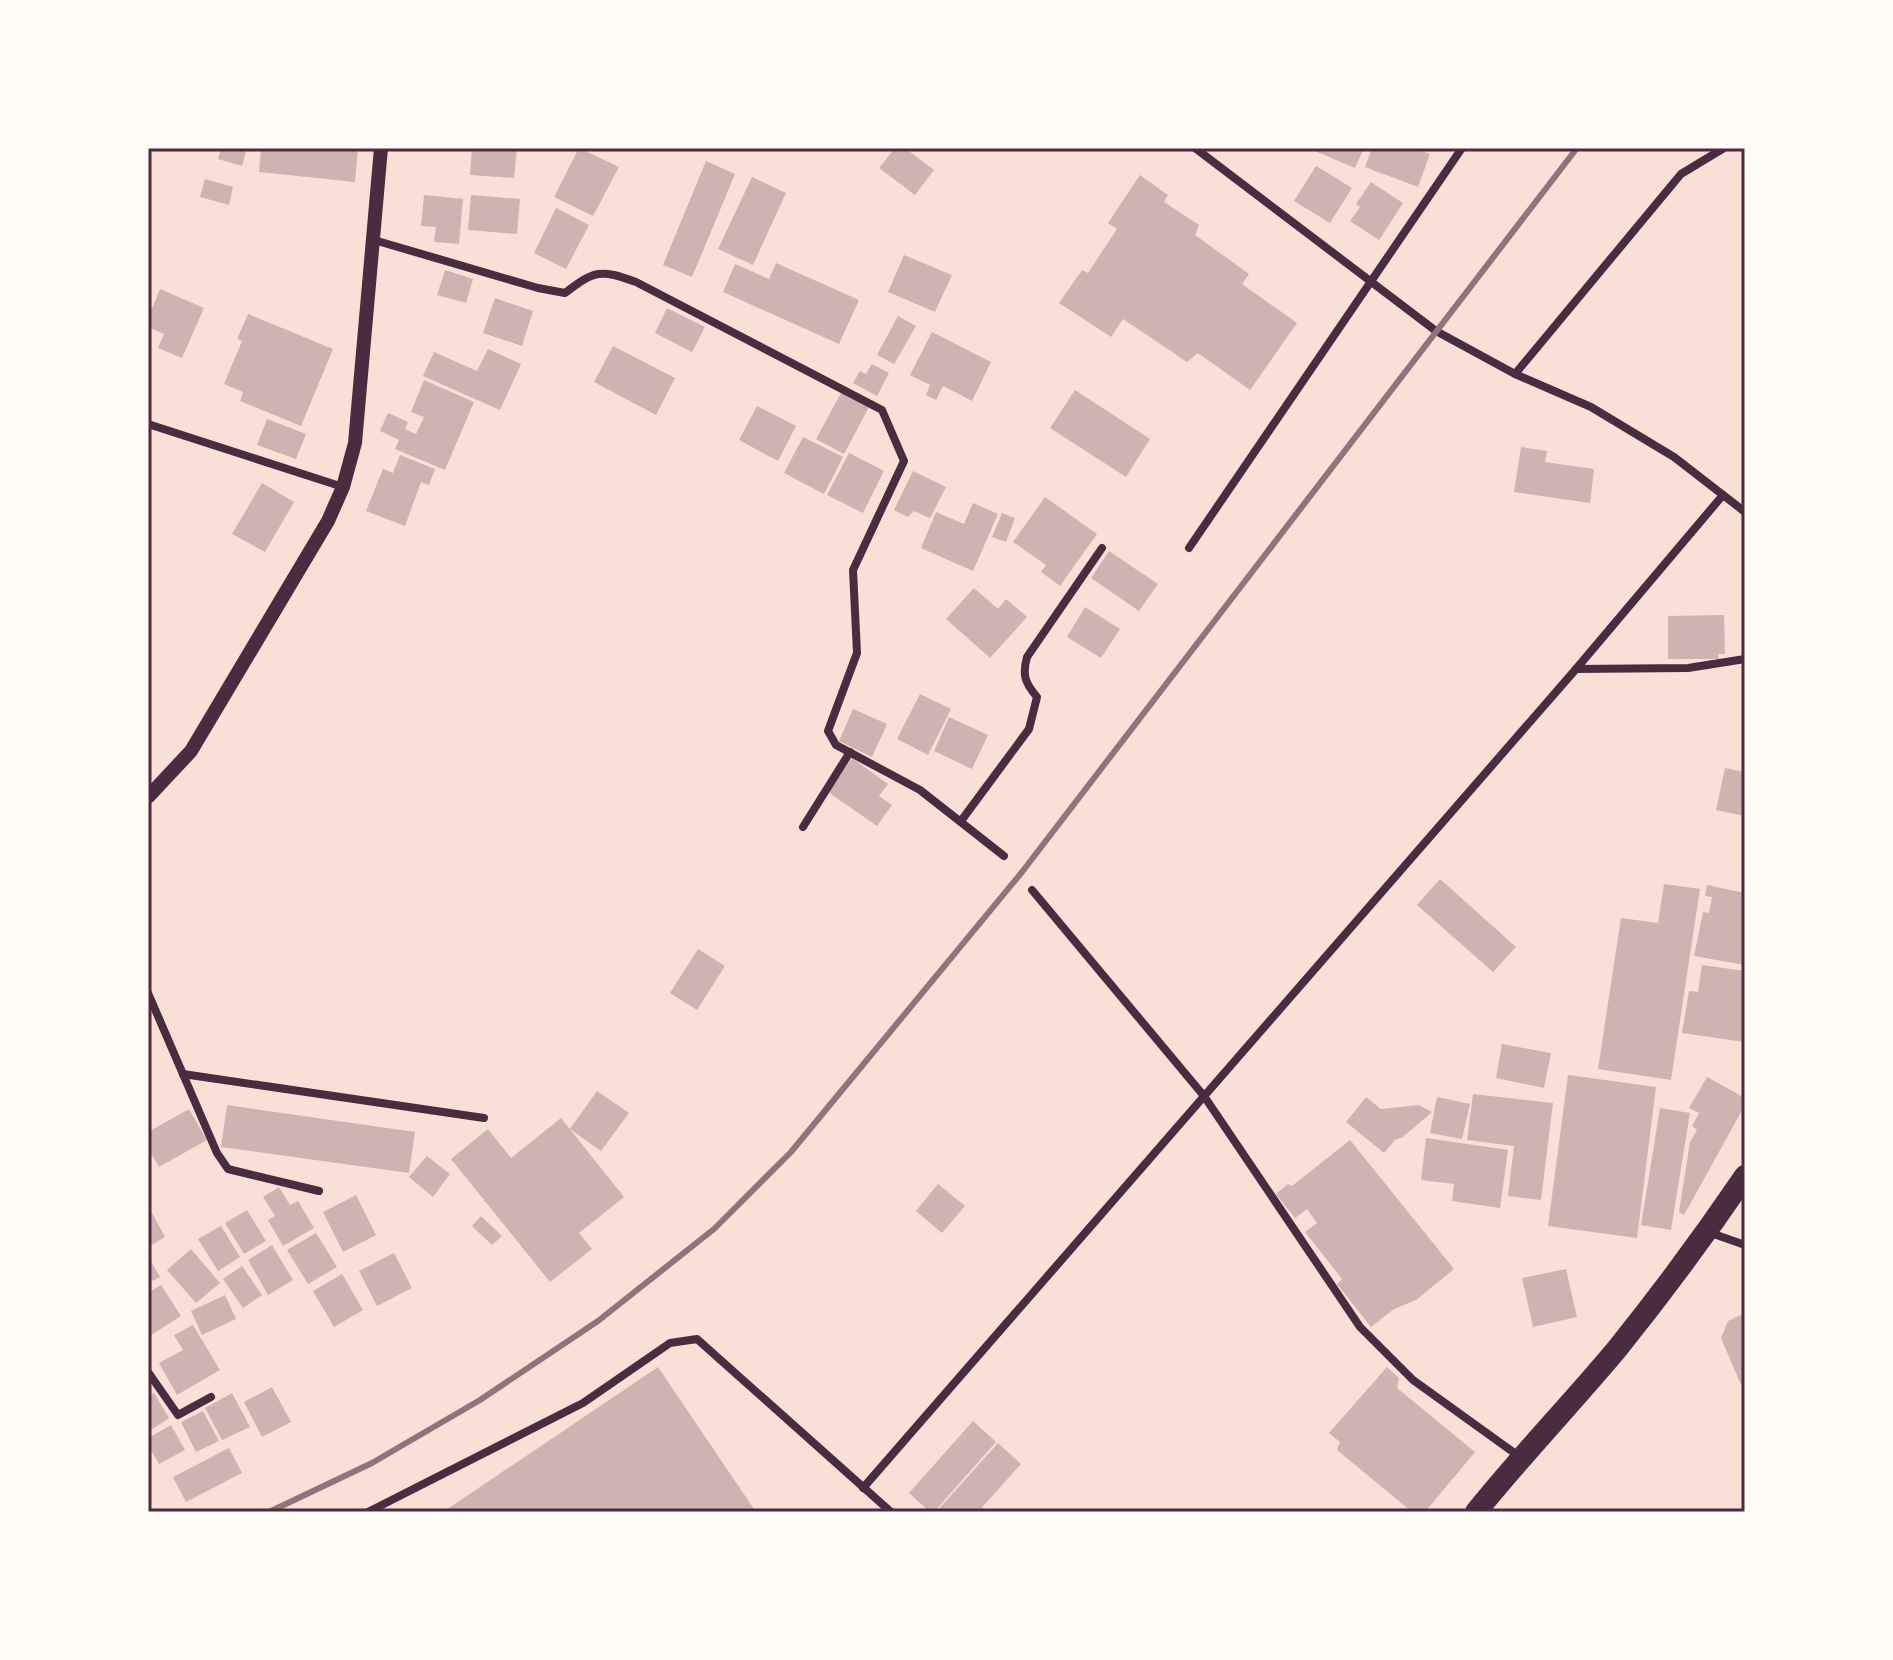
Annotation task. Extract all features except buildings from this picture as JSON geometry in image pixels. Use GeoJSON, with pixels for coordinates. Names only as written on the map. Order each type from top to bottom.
{"type":"FeatureCollection","features":[{"type":"Feature","properties":{"kind":"highway"},"geometry":{"type":"LineString","coordinates":[[1476,1512],[1520,1457],[1616,1350],[1707,1232],[1745,1176]]}},
{"type":"Feature","properties":{"kind":"street"},"geometry":{"type":"LineString","coordinates":[[148,797],[191,751],[328,521],[343,487],[355,443],[381,148]]}},
{"type":"Feature","properties":{"kind":"street"},"geometry":{"type":"LineString","coordinates":[[1195,148],[1436,331],[1515,374],[1591,407],[1674,457],[1745,512]]}},
{"type":"Feature","properties":{"kind":"street"},"geometry":{"type":"LineString","coordinates":[[1189,548],[1462,148]]}},
{"type":"Feature","properties":{"kind":"street"},"geometry":{"type":"LineString","coordinates":[[1515,374],[1681,174],[1724,148]]}},
{"type":"Feature","properties":{"kind":"street"},"geometry":{"type":"LineString","coordinates":[[374,240],[538,288],[565,293],[587,276],[609,272],[636,282],[882,410],[904,461],[853,570],[857,653],[828,731],[836,745],[920,790],[1004,856]]}},
{"type":"Feature","properties":{"kind":"street"},"geometry":{"type":"LineString","coordinates":[[148,424],[343,487]]}},
{"type":"Feature","properties":{"kind":"street"},"geometry":{"type":"LineString","coordinates":[[863,1488],[1576,669],[1723,495]]}},
{"type":"Feature","properties":{"kind":"street"},"geometry":{"type":"LineString","coordinates":[[961,821],[1029,729],[1037,697],[1023,673],[1027,657],[1102,548]]}},
{"type":"Feature","properties":{"kind":"street"},"geometry":{"type":"LineString","coordinates":[[1576,669],[1688,668],[1745,659]]}},
{"type":"Feature","properties":{"kind":"street"},"geometry":{"type":"LineString","coordinates":[[803,827],[850,752]]}},
{"type":"Feature","properties":{"kind":"street"},"geometry":{"type":"LineString","coordinates":[[1032,890],[1204,1096],[1360,1327],[1413,1380],[1520,1457]]}},
{"type":"Feature","properties":{"kind":"street"},"geometry":{"type":"LineString","coordinates":[[148,993],[217,1153],[228,1169],[319,1191]]}},
{"type":"Feature","properties":{"kind":"street"},"geometry":{"type":"LineString","coordinates":[[183,1074],[484,1118]]}},
{"type":"Feature","properties":{"kind":"street"},"geometry":{"type":"LineString","coordinates":[[1707,1232],[1745,1245]]}},
{"type":"Feature","properties":{"kind":"street"},"geometry":{"type":"LineString","coordinates":[[368,1512],[583,1403],[670,1343],[697,1339],[891,1512]]}},
{"type":"Feature","properties":{"kind":"street"},"geometry":{"type":"LineString","coordinates":[[148,1372],[178,1415],[211,1397]]}},
{"type":"Feature","properties":{"kind":"railway"},"geometry":{"type":"LineString","coordinates":[[269,1512],[372,1463],[480,1400],[598,1321],[714,1229],[791,1152],[1022,872],[1577,148]]}}]}
